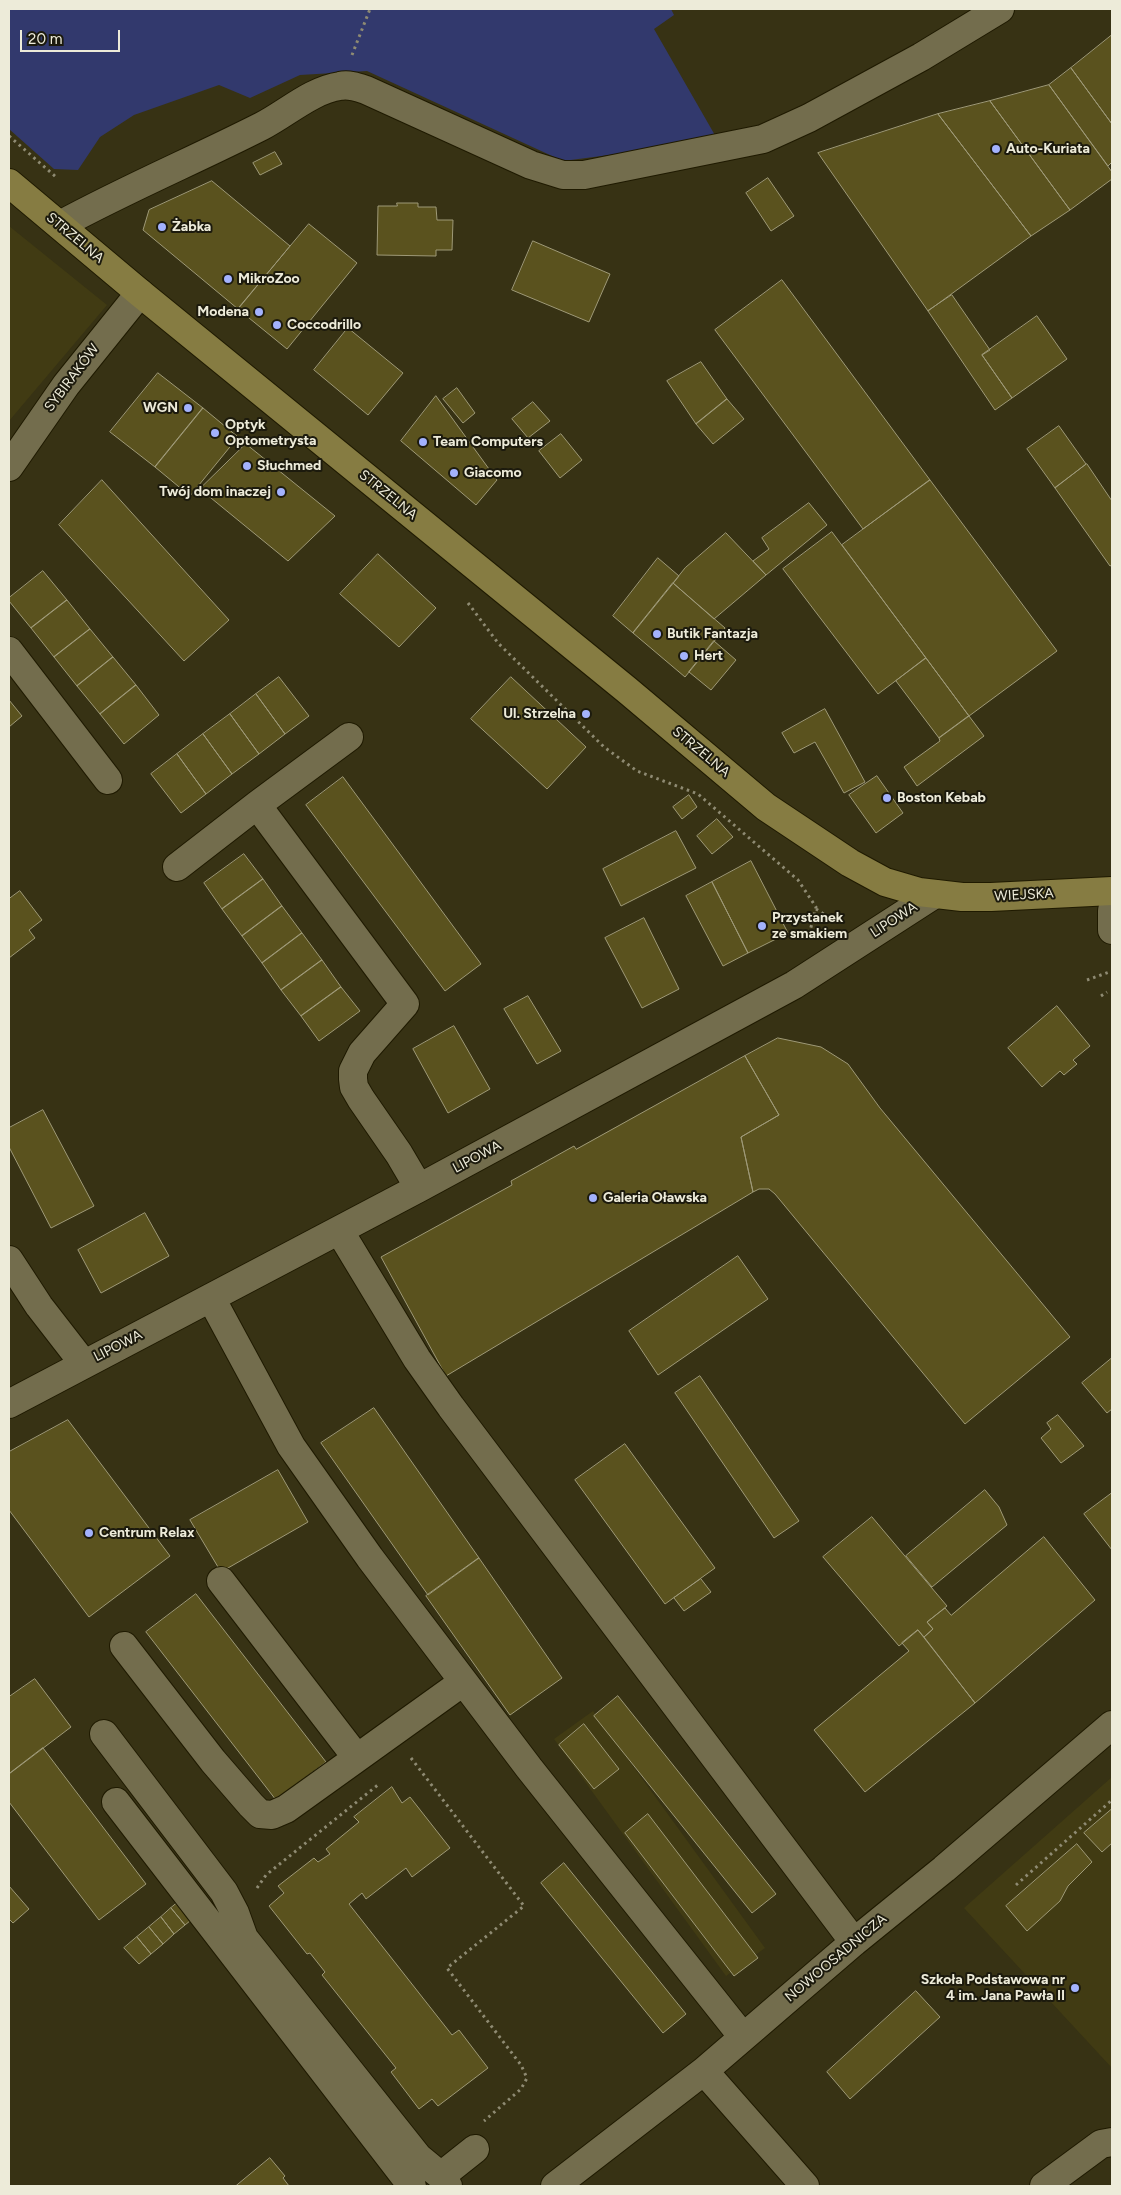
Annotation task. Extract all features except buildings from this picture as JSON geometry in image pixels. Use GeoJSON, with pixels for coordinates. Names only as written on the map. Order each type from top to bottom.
{"type":"FeatureCollection","features":[{"type":"Feature","properties":{"kind":"main road","name":"STRZELNA"},"geometry":{"type":"LineString","coordinates":[[9,183],[140,293],[561,636],[766,807],[850,863],[885,882],[919,892],[935,894]]}},
{"type":"Feature","properties":{"kind":"main road","name":"WIEJSKA"},"geometry":{"type":"LineString","coordinates":[[935,894],[991,897],[1112,891]]}},
{"type":"Feature","properties":{"kind":"street"},"geometry":{"type":"LineString","coordinates":[[60,225],[94,206],[272,121],[315,95],[340,86],[353,86],[366,90],[531,165],[563,175],[602,173],[763,139],[809,118],[872,84],[1000,9]]}},
{"type":"Feature","properties":{"kind":"street","name":"SYBIRAKÓW"},"geometry":{"type":"LineString","coordinates":[[9,468],[66,384],[140,293]]}},
{"type":"Feature","properties":{"kind":"street"},"geometry":{"type":"LineString","coordinates":[[9,651],[108,780]]}},
{"type":"Feature","properties":{"kind":"street"},"geometry":{"type":"LineString","coordinates":[[177,867],[349,737]]}},
{"type":"Feature","properties":{"kind":"street"},"geometry":{"type":"LineString","coordinates":[[257,805],[404,1004],[362,1053],[353,1071],[353,1079],[354,1087],[361,1099],[399,1154],[419,1188]]}},
{"type":"Feature","properties":{"kind":"street","name":"LIPOWA"},"geometry":{"type":"LineString","coordinates":[[9,1404],[419,1188],[805,979],[935,894]]}},
{"type":"Feature","properties":{"kind":"street"},"geometry":{"type":"LineString","coordinates":[[1112,911],[1112,930]]}},
{"type":"Feature","properties":{"kind":"street"},"geometry":{"type":"LineString","coordinates":[[339,1230],[417,1359],[451,1407],[854,1942]]}},
{"type":"Feature","properties":{"kind":"street"},"geometry":{"type":"LineString","coordinates":[[9,1260],[39,1306],[84,1364]]}},
{"type":"Feature","properties":{"kind":"street"},"geometry":{"type":"LineString","coordinates":[[211,1298],[290,1446],[370,1558],[529,1768],[743,2037]]}},
{"type":"Feature","properties":{"kind":"street"},"geometry":{"type":"LineString","coordinates":[[222,1581],[357,1758]]}},
{"type":"Feature","properties":{"kind":"street"},"geometry":{"type":"LineString","coordinates":[[124,1646],[213,1761],[260,1814],[272,1815],[286,1809],[463,1682]]}},
{"type":"Feature","properties":{"kind":"street","name":"NOWOOSADNICZA"},"geometry":{"type":"LineString","coordinates":[[555,2186],[704,2071],[1112,1725]]}},
{"type":"Feature","properties":{"kind":"street"},"geometry":{"type":"LineString","coordinates":[[104,1734],[224,1892],[235,1913],[244,1938],[418,2157],[444,2181],[477,2137]]}},
{"type":"Feature","properties":{"kind":"street"},"geometry":{"type":"LineString","coordinates":[[116,1802],[412,2186]]}},
{"type":"Feature","properties":{"kind":"street"},"geometry":{"type":"LineString","coordinates":[[704,2071],[805,2186]]}},
{"type":"Feature","properties":{"kind":"street"},"geometry":{"type":"LineString","coordinates":[[1044,2186],[1101,2144],[1112,2142]]}},
{"type":"Feature","properties":{"kind":"path"},"geometry":{"type":"LineString","coordinates":[[340,86],[370,9]]}},
{"type":"Feature","properties":{"kind":"path"},"geometry":{"type":"LineString","coordinates":[[9,136],[56,177]]}},
{"type":"Feature","properties":{"kind":"path"},"geometry":{"type":"LineString","coordinates":[[463,596],[498,643],[604,747],[636,771],[698,794],[798,880],[815,909],[836,922]]}},
{"type":"Feature","properties":{"kind":"path"},"geometry":{"type":"LineString","coordinates":[[808,942],[815,909]]}},
{"type":"Feature","properties":{"kind":"path"},"geometry":{"type":"LineString","coordinates":[[1087,980],[1112,971]]}},
{"type":"Feature","properties":{"kind":"path"},"geometry":{"type":"LineString","coordinates":[[1101,996],[1107,992]]}},
{"type":"Feature","properties":{"kind":"path"},"geometry":{"type":"LineString","coordinates":[[403,1764],[411,1758],[524,1906],[447,1968],[521,2064],[527,2078],[521,2089],[477,2137]]}},
{"type":"Feature","properties":{"kind":"path"},"geometry":{"type":"LineString","coordinates":[[256,1891],[266,1875],[380,1782]]}},
{"type":"Feature","properties":{"kind":"path"},"geometry":{"type":"LineString","coordinates":[[1016,1885],[1112,1800]]}},
{"type":"Feature","properties":{"kind":"shaded area"},"geometry":{"type":"Polygon","coordinates":[[[9,9],[671,9],[674,15],[654,29],[716,137],[640,151],[563,161],[367,71],[300,75],[250,98],[219,85],[134,115],[100,137],[78,170],[54,169],[9,129],[9,9]]]}},
{"type":"Feature","properties":{"kind":"shaded area"},"geometry":{"type":"Polygon","coordinates":[[[9,226],[107,305],[9,421],[9,226]]]}},
{"type":"Feature","properties":{"kind":"shaded area"},"geometry":{"type":"Polygon","coordinates":[[[593,1711],[765,1948],[726,1976],[554,1739],[593,1711]]]}},
{"type":"Feature","properties":{"kind":"shaded area","name":"Szkoła Podstawowa nr 4 im. Jana Pawła II"},"geometry":{"type":"Polygon","coordinates":[[[1112,1777],[1112,2068],[964,1908],[1112,1777]]]}},
{"type":"Feature","properties":{"kind":"place","name":"Auto-Kuriata"},"geometry":{"type":"Point","coordinates":[996,149]}},
{"type":"Feature","properties":{"kind":"place","name":"Żabka"},"geometry":{"type":"Point","coordinates":[162,227]}},
{"type":"Feature","properties":{"kind":"place","name":"MikroZoo"},"geometry":{"type":"Point","coordinates":[228,279]}},
{"type":"Feature","properties":{"kind":"place","name":"Modena"},"geometry":{"type":"Point","coordinates":[259,312]}},
{"type":"Feature","properties":{"kind":"place","name":"Coccodrillo"},"geometry":{"type":"Point","coordinates":[277,325]}},
{"type":"Feature","properties":{"kind":"place","name":"WGN"},"geometry":{"type":"Point","coordinates":[188,408]}},
{"type":"Feature","properties":{"kind":"place","name":"Optyk Optometrysta"},"geometry":{"type":"Point","coordinates":[215,433]}},
{"type":"Feature","properties":{"kind":"place","name":"Team Computers"},"geometry":{"type":"Point","coordinates":[423,442]}},
{"type":"Feature","properties":{"kind":"place","name":"Słuchmed"},"geometry":{"type":"Point","coordinates":[247,466]}},
{"type":"Feature","properties":{"kind":"place","name":"Giacomo"},"geometry":{"type":"Point","coordinates":[454,473]}},
{"type":"Feature","properties":{"kind":"place","name":"Twój dom inaczej"},"geometry":{"type":"Point","coordinates":[281,492]}},
{"type":"Feature","properties":{"kind":"place","name":"Butik Fantazja"},"geometry":{"type":"Point","coordinates":[657,634]}},
{"type":"Feature","properties":{"kind":"place","name":"Hert"},"geometry":{"type":"Point","coordinates":[684,656]}},
{"type":"Feature","properties":{"kind":"place","name":"Ul. Strzelna"},"geometry":{"type":"Point","coordinates":[586,714]}},
{"type":"Feature","properties":{"kind":"place","name":"Boston Kebab"},"geometry":{"type":"Point","coordinates":[887,798]}},
{"type":"Feature","properties":{"kind":"place","name":"Przystanek ze smakiem"},"geometry":{"type":"Point","coordinates":[762,926]}},
{"type":"Feature","properties":{"kind":"place","name":"Galeria Oławska"},"geometry":{"type":"Point","coordinates":[593,1198]}},
{"type":"Feature","properties":{"kind":"place","name":"Centrum Relax"},"geometry":{"type":"Point","coordinates":[89,1533]}},
{"type":"Feature","properties":{"kind":"place","name":"Szkoła Podstawowa nr 4 im. Jana Pawła II"},"geometry":{"type":"Point","coordinates":[1075,1988]}}]}
